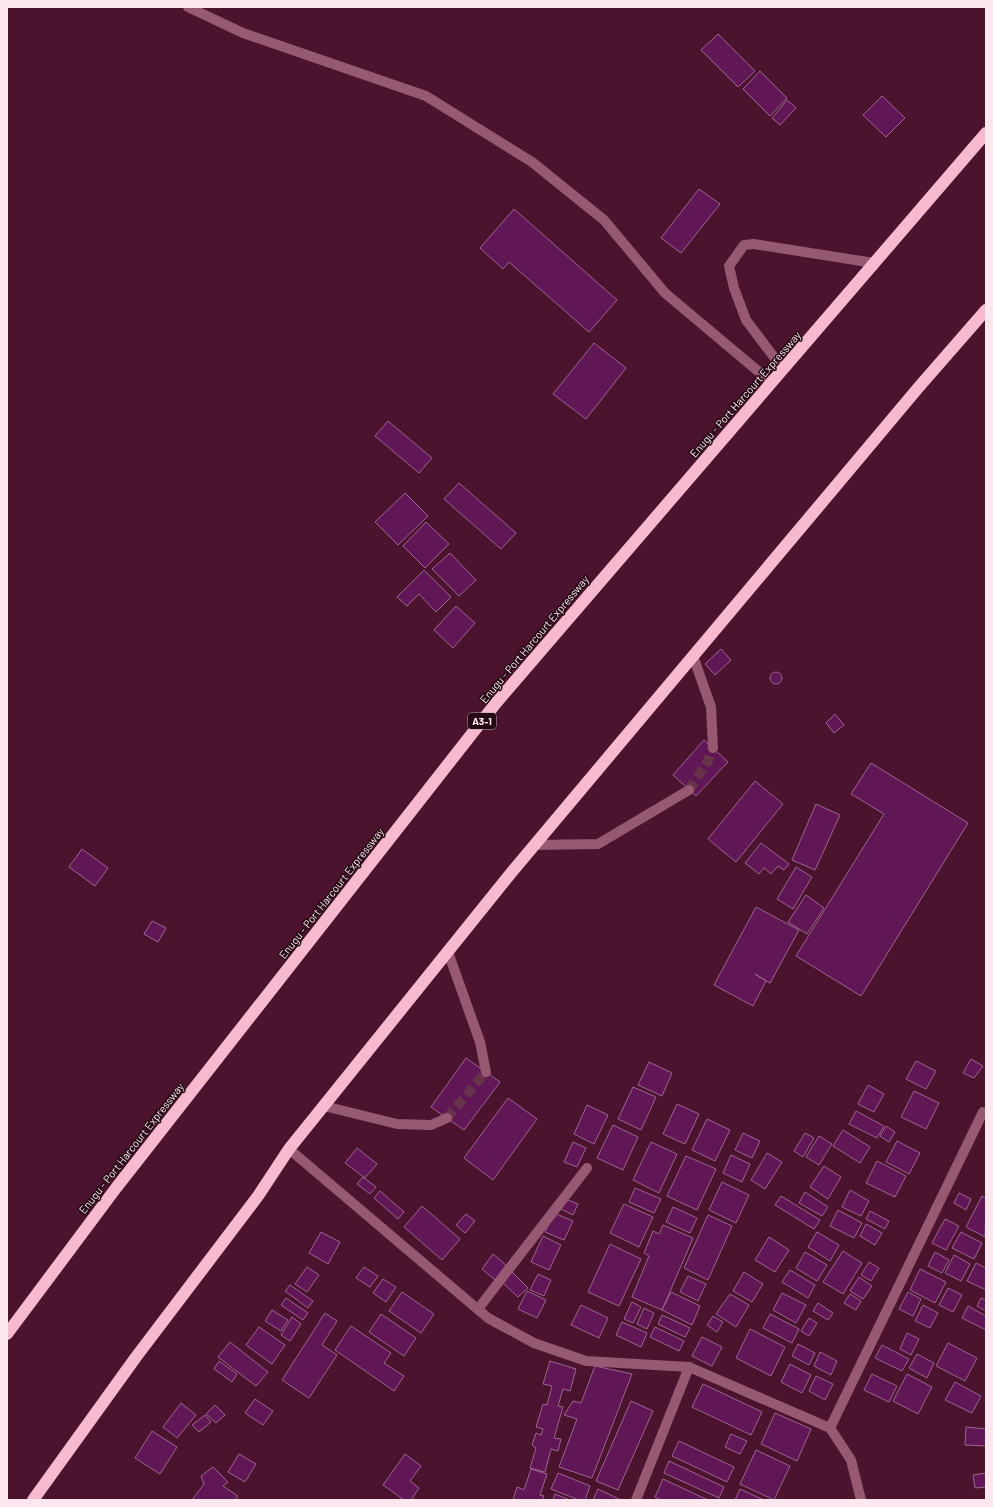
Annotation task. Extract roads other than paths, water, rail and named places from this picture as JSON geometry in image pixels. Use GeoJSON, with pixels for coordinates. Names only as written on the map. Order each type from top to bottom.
{"type":"FeatureCollection","features":[{"type":"Feature","properties":{"kind":"highway","name":"Enugu - Port Harcourt Expressway"},"geometry":{"type":"LineString","coordinates":[[7,1334],[116,1188],[496,702],[986,133]]}},
{"type":"Feature","properties":{"kind":"highway"},"geometry":{"type":"LineString","coordinates":[[33,1500],[136,1357],[258,1196],[289,1149],[534,845],[918,388],[986,310]]}},
{"type":"Feature","properties":{"kind":"street"},"geometry":{"type":"LineString","coordinates":[[188,7],[243,33],[426,96],[532,162],[604,220],[665,293],[771,382]]}},
{"type":"Feature","properties":{"kind":"street"},"geometry":{"type":"LineString","coordinates":[[783,369],[746,320],[734,288],[729,266],[739,250],[744,245],[754,244],[874,263]]}},
{"type":"Feature","properties":{"kind":"street"},"geometry":{"type":"LineString","coordinates":[[693,656],[711,707],[713,748]]}},
{"type":"Feature","properties":{"kind":"street"},"geometry":{"type":"LineString","coordinates":[[534,845],[598,844],[689,790]]}},
{"type":"Feature","properties":{"kind":"street"},"geometry":{"type":"LineString","coordinates":[[448,952],[480,1042],[486,1072]]}},
{"type":"Feature","properties":{"kind":"street"},"geometry":{"type":"LineString","coordinates":[[324,1106],[397,1124],[431,1125],[447,1118]]}},
{"type":"Feature","properties":{"kind":"street"},"geometry":{"type":"LineString","coordinates":[[830,1428],[983,1112]]}},
{"type":"Feature","properties":{"kind":"street"},"geometry":{"type":"LineString","coordinates":[[289,1149],[488,1318],[534,1343],[586,1362],[689,1367],[830,1428],[851,1460],[861,1500]]}},
{"type":"Feature","properties":{"kind":"street"},"geometry":{"type":"LineString","coordinates":[[478,1309],[587,1168]]}},
{"type":"Feature","properties":{"kind":"street"},"geometry":{"type":"LineString","coordinates":[[636,1500],[689,1367]]}},
{"type":"Feature","properties":{"kind":"tunnel"},"geometry":{"type":"LineString","coordinates":[[689,790],[708,761],[713,748]]}},
{"type":"Feature","properties":{"kind":"tunnel"},"geometry":{"type":"LineString","coordinates":[[447,1118],[486,1072]]}}]}
